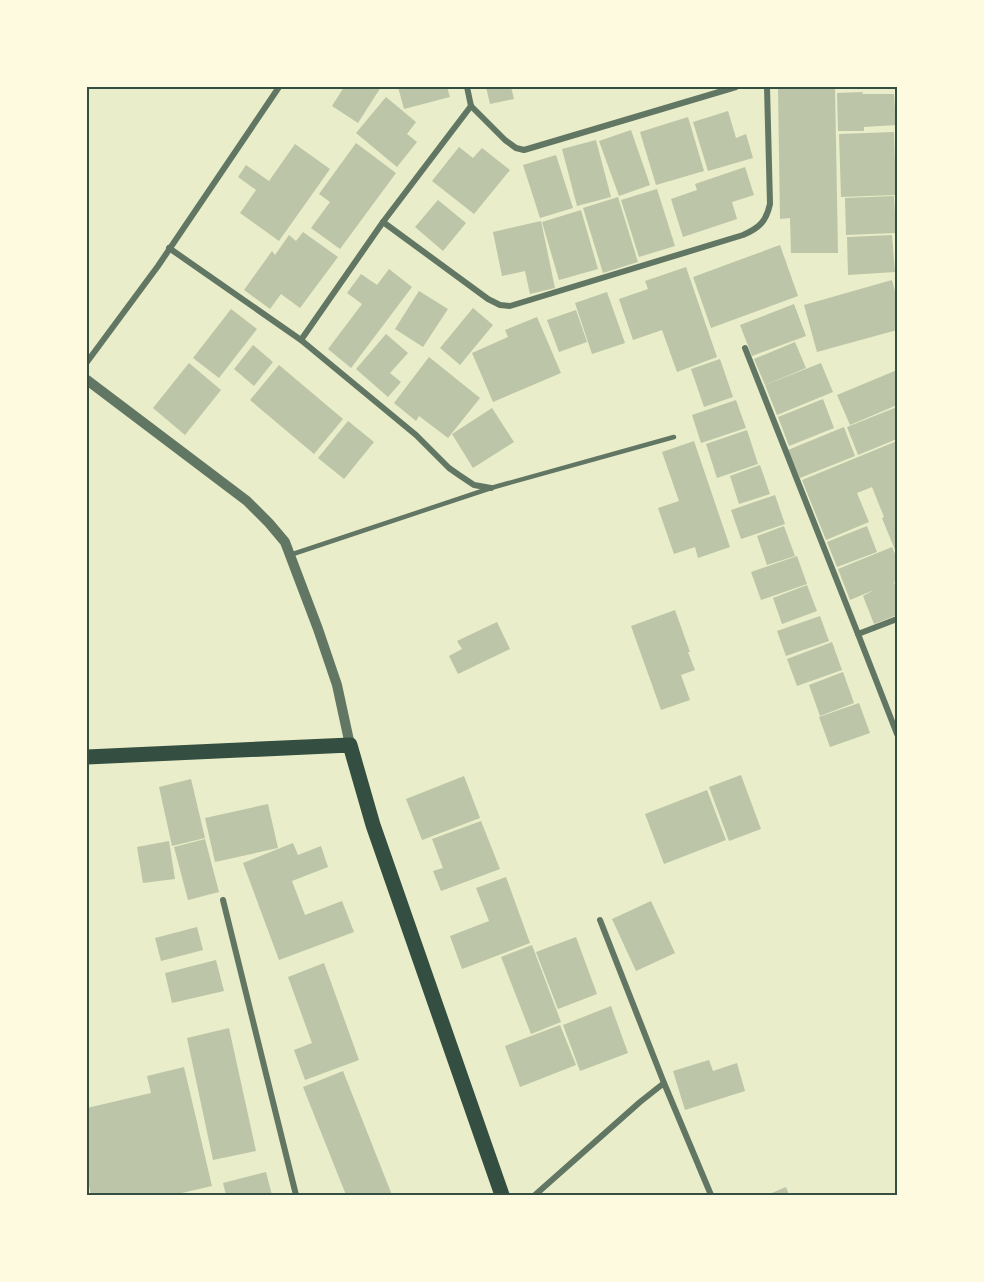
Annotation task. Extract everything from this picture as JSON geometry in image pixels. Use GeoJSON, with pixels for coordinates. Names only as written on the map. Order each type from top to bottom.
{"type":"FeatureCollection","features":[{"type":"Feature","properties":{"kind":"main road"},"geometry":{"type":"LineString","coordinates":[[87,757],[350,745],[373,825],[502,1195]]}},
{"type":"Feature","properties":{"kind":"street"},"geometry":{"type":"LineString","coordinates":[[87,362],[158,266],[279,87]]}},
{"type":"Feature","properties":{"kind":"street"},"geometry":{"type":"LineString","coordinates":[[467,87],[471,106],[505,140],[516,148],[524,150],[736,87]]}},
{"type":"Feature","properties":{"kind":"street"},"geometry":{"type":"LineString","coordinates":[[383,222],[488,299],[500,305],[510,306],[743,236],[754,231],[766,219],[770,204],[767,87]]}},
{"type":"Feature","properties":{"kind":"street"},"geometry":{"type":"LineString","coordinates":[[301,340],[383,222],[471,106]]}},
{"type":"Feature","properties":{"kind":"street"},"geometry":{"type":"LineString","coordinates":[[170,248],[301,340],[416,435],[449,468],[474,486],[491,488]]}},
{"type":"Feature","properties":{"kind":"street"},"geometry":{"type":"LineString","coordinates":[[744,348],[897,734]]}},
{"type":"Feature","properties":{"kind":"street"},"geometry":{"type":"LineString","coordinates":[[87,380],[247,501],[285,542],[337,685],[350,745]]}},
{"type":"Feature","properties":{"kind":"street"},"geometry":{"type":"LineString","coordinates":[[858,634],[897,619]]}},
{"type":"Feature","properties":{"kind":"street"},"geometry":{"type":"LineString","coordinates":[[223,900],[296,1195]]}},
{"type":"Feature","properties":{"kind":"street"},"geometry":{"type":"LineString","coordinates":[[600,920],[711,1195]]}},
{"type":"Feature","properties":{"kind":"street"},"geometry":{"type":"LineString","coordinates":[[535,1195],[664,1083]]}},
{"type":"Feature","properties":{"kind":"lane"},"geometry":{"type":"LineString","coordinates":[[290,555],[491,488],[674,437]]}},
{"type":"Feature","properties":{"kind":"building"},"geometry":{"type":"Polygon","coordinates":[[[344,87],[381,87],[358,123],[332,106],[344,87]]]}},
{"type":"Feature","properties":{"kind":"building"},"geometry":{"type":"Polygon","coordinates":[[[398,87],[447,87],[450,97],[404,109],[398,87]]]}},
{"type":"Feature","properties":{"kind":"building"},"geometry":{"type":"Polygon","coordinates":[[[486,87],[511,87],[514,99],[490,104],[486,87]]]}},
{"type":"Feature","properties":{"kind":"building"},"geometry":{"type":"Polygon","coordinates":[[[778,87],[835,87],[838,253],[791,253],[790,218],[780,219],[778,87]]]}},
{"type":"Feature","properties":{"kind":"building"},"geometry":{"type":"Polygon","coordinates":[[[863,92],[862,94],[894,94],[896,125],[864,127],[864,131],[838,131],[837,93],[863,92]]]}},
{"type":"Feature","properties":{"kind":"building"},"geometry":{"type":"Polygon","coordinates":[[[386,97],[416,122],[407,134],[417,142],[397,167],[356,133],[386,97]]]}},
{"type":"Feature","properties":{"kind":"building"},"geometry":{"type":"Polygon","coordinates":[[[728,111],[736,138],[746,134],[753,158],[708,171],[693,122],[728,111]]]}},
{"type":"Feature","properties":{"kind":"building"},"geometry":{"type":"Polygon","coordinates":[[[688,117],[704,171],[656,185],[640,132],[688,117]]]}},
{"type":"Feature","properties":{"kind":"building"},"geometry":{"type":"Polygon","coordinates":[[[631,130],[650,185],[619,196],[599,141],[631,130]]]}},
{"type":"Feature","properties":{"kind":"building"},"geometry":{"type":"Polygon","coordinates":[[[894,132],[896,195],[841,197],[839,134],[894,132]]]}},
{"type":"Feature","properties":{"kind":"building"},"geometry":{"type":"Polygon","coordinates":[[[596,140],[611,197],[577,206],[562,149],[596,140]]]}},
{"type":"Feature","properties":{"kind":"building"},"geometry":{"type":"Polygon","coordinates":[[[356,143],[396,173],[340,249],[311,228],[330,202],[319,194],[356,143]]]}},
{"type":"Feature","properties":{"kind":"building"},"geometry":{"type":"Polygon","coordinates":[[[295,144],[330,169],[279,241],[240,213],[256,190],[238,177],[246,165],[269,181],[295,144]]]}},
{"type":"Feature","properties":{"kind":"building"},"geometry":{"type":"Polygon","coordinates":[[[459,147],[473,158],[482,148],[510,170],[474,214],[432,181],[459,147]]]}},
{"type":"Feature","properties":{"kind":"building"},"geometry":{"type":"Polygon","coordinates":[[[556,155],[573,208],[540,218],[523,165],[556,155]]]}},
{"type":"Feature","properties":{"kind":"building"},"geometry":{"type":"Polygon","coordinates":[[[745,167],[754,195],[732,202],[737,219],[683,237],[671,199],[697,190],[695,184],[745,167]]]}},
{"type":"Feature","properties":{"kind":"building"},"geometry":{"type":"Polygon","coordinates":[[[657,189],[675,246],[639,257],[621,200],[657,189]]]}},
{"type":"Feature","properties":{"kind":"building"},"geometry":{"type":"Polygon","coordinates":[[[894,196],[896,233],[846,235],[845,198],[894,196]]]}},
{"type":"Feature","properties":{"kind":"building"},"geometry":{"type":"Polygon","coordinates":[[[618,197],[638,262],[603,273],[583,208],[618,197]]]}},
{"type":"Feature","properties":{"kind":"building"},"geometry":{"type":"Polygon","coordinates":[[[438,200],[466,223],[443,251],[415,227],[438,200]]]}},
{"type":"Feature","properties":{"kind":"building"},"geometry":{"type":"Polygon","coordinates":[[[581,210],[598,269],[559,280],[542,222],[581,210]]]}},
{"type":"Feature","properties":{"kind":"building"},"geometry":{"type":"Polygon","coordinates":[[[541,221],[555,288],[530,294],[525,271],[502,276],[493,232],[541,221]]]}},
{"type":"Feature","properties":{"kind":"building"},"geometry":{"type":"Polygon","coordinates":[[[303,232],[338,257],[300,308],[281,294],[270,309],[244,290],[272,251],[275,255],[289,235],[296,241],[303,232]]]}},
{"type":"Feature","properties":{"kind":"building"},"geometry":{"type":"Polygon","coordinates":[[[892,235],[895,272],[848,275],[847,237],[892,235]]]}},
{"type":"Feature","properties":{"kind":"building"},"geometry":{"type":"Polygon","coordinates":[[[780,245],[798,296],[711,328],[693,277],[780,245]]]}},
{"type":"Feature","properties":{"kind":"building"},"geometry":{"type":"Polygon","coordinates":[[[686,267],[717,357],[677,372],[662,330],[633,340],[619,299],[648,289],[645,281],[686,267]]]}},
{"type":"Feature","properties":{"kind":"building"},"geometry":{"type":"Polygon","coordinates":[[[389,269],[412,287],[351,368],[328,349],[362,304],[347,293],[361,274],[377,285],[389,269]]]}},
{"type":"Feature","properties":{"kind":"building"},"geometry":{"type":"Polygon","coordinates":[[[892,280],[897,299],[897,330],[817,352],[804,305],[892,280]]]}},
{"type":"Feature","properties":{"kind":"building"},"geometry":{"type":"Polygon","coordinates":[[[419,291],[448,309],[423,347],[395,329],[419,291]]]}},
{"type":"Feature","properties":{"kind":"building"},"geometry":{"type":"Polygon","coordinates":[[[607,292],[625,343],[592,354],[575,303],[607,292]]]}},
{"type":"Feature","properties":{"kind":"building"},"geometry":{"type":"Polygon","coordinates":[[[794,304],[806,336],[752,356],[740,325],[794,304]]]}},
{"type":"Feature","properties":{"kind":"building"},"geometry":{"type":"Polygon","coordinates":[[[473,308],[493,325],[460,365],[440,348],[473,308]]]}},
{"type":"Feature","properties":{"kind":"building"},"geometry":{"type":"Polygon","coordinates":[[[231,309],[257,329],[219,378],[193,358],[231,309]]]}},
{"type":"Feature","properties":{"kind":"building"},"geometry":{"type":"Polygon","coordinates":[[[576,310],[587,342],[559,352],[547,320],[576,310]]]}},
{"type":"Feature","properties":{"kind":"building"},"geometry":{"type":"Polygon","coordinates":[[[537,317],[561,373],[493,402],[472,353],[508,337],[505,330],[537,317]]]}},
{"type":"Feature","properties":{"kind":"building"},"geometry":{"type":"Polygon","coordinates":[[[386,334],[408,353],[390,373],[401,382],[388,397],[356,369],[386,334]]]}},
{"type":"Feature","properties":{"kind":"building"},"geometry":{"type":"Polygon","coordinates":[[[795,342],[806,368],[765,385],[754,359],[795,342]]]}},
{"type":"Feature","properties":{"kind":"building"},"geometry":{"type":"Polygon","coordinates":[[[253,345],[273,362],[254,386],[234,369],[253,345]]]}},
{"type":"Feature","properties":{"kind":"building"},"geometry":{"type":"Polygon","coordinates":[[[429,357],[480,398],[448,438],[419,416],[416,421],[394,403],[429,357]]]}},
{"type":"Feature","properties":{"kind":"building"},"geometry":{"type":"Polygon","coordinates":[[[720,359],[733,397],[704,407],[691,369],[720,359]]]}},
{"type":"Feature","properties":{"kind":"building"},"geometry":{"type":"Polygon","coordinates":[[[189,363],[221,390],[185,435],[153,408],[189,363]]]}},
{"type":"Feature","properties":{"kind":"building"},"geometry":{"type":"Polygon","coordinates":[[[821,363],[833,392],[777,415],[765,385],[821,363]]]}},
{"type":"Feature","properties":{"kind":"building"},"geometry":{"type":"Polygon","coordinates":[[[279,365],[343,419],[314,454],[250,400],[279,365]]]}},
{"type":"Feature","properties":{"kind":"building"},"geometry":{"type":"Polygon","coordinates":[[[897,370],[897,405],[850,425],[837,395],[897,370]]]}},
{"type":"Feature","properties":{"kind":"building"},"geometry":{"type":"Polygon","coordinates":[[[823,399],[834,428],[789,446],[778,417],[823,399]]]}},
{"type":"Feature","properties":{"kind":"building"},"geometry":{"type":"Polygon","coordinates":[[[736,400],[746,428],[701,443],[692,415],[736,400]]]}},
{"type":"Feature","properties":{"kind":"building"},"geometry":{"type":"Polygon","coordinates":[[[897,407],[897,439],[858,455],[847,427],[897,407]]]}},
{"type":"Feature","properties":{"kind":"building"},"geometry":{"type":"Polygon","coordinates":[[[492,408],[514,442],[473,468],[452,434],[492,408]]]}},
{"type":"Feature","properties":{"kind":"building"},"geometry":{"type":"Polygon","coordinates":[[[348,421],[374,442],[344,479],[318,458],[348,421]]]}},
{"type":"Feature","properties":{"kind":"building"},"geometry":{"type":"Polygon","coordinates":[[[844,427],[855,456],[800,478],[788,450],[844,427]]]}},
{"type":"Feature","properties":{"kind":"building"},"geometry":{"type":"Polygon","coordinates":[[[747,430],[758,464],[717,478],[706,444],[747,430]]]}},
{"type":"Feature","properties":{"kind":"building"},"geometry":{"type":"Polygon","coordinates":[[[694,441],[730,547],[698,558],[695,547],[674,554],[658,508],[679,501],[662,452],[694,441]]]}},
{"type":"Feature","properties":{"kind":"building"},"geometry":{"type":"Polygon","coordinates":[[[897,441],[897,555],[872,487],[857,493],[869,522],[826,540],[802,480],[897,441]]]}},
{"type":"Feature","properties":{"kind":"building"},"geometry":{"type":"Polygon","coordinates":[[[760,465],[770,494],[739,504],[730,476],[760,465]]]}},
{"type":"Feature","properties":{"kind":"building"},"geometry":{"type":"Polygon","coordinates":[[[775,495],[785,524],[741,539],[731,510],[775,495]]]}},
{"type":"Feature","properties":{"kind":"building"},"geometry":{"type":"Polygon","coordinates":[[[784,526],[795,556],[767,565],[757,536],[784,526]]]}},
{"type":"Feature","properties":{"kind":"building"},"geometry":{"type":"Polygon","coordinates":[[[867,526],[877,552],[837,567],[827,542],[867,526]]]}},
{"type":"Feature","properties":{"kind":"building"},"geometry":{"type":"Polygon","coordinates":[[[892,547],[897,558],[897,580],[894,582],[897,589],[897,615],[874,624],[863,596],[874,590],[850,600],[838,569],[892,547]]]}},
{"type":"Feature","properties":{"kind":"building"},"geometry":{"type":"Polygon","coordinates":[[[797,556],[807,584],[761,600],[751,572],[797,556]]]}},
{"type":"Feature","properties":{"kind":"building"},"geometry":{"type":"Polygon","coordinates":[[[807,585],[817,611],[782,624],[773,598],[807,585]]]}},
{"type":"Feature","properties":{"kind":"building"},"geometry":{"type":"Polygon","coordinates":[[[675,610],[695,670],[681,675],[690,700],[661,710],[631,626],[675,610]]]}},
{"type":"Feature","properties":{"kind":"building"},"geometry":{"type":"Polygon","coordinates":[[[820,616],[829,641],[786,656],[777,631],[820,616]]]}},
{"type":"Feature","properties":{"kind":"building"},"geometry":{"type":"Polygon","coordinates":[[[497,622],[510,649],[458,674],[449,656],[462,649],[457,641],[497,622]]]}},
{"type":"Feature","properties":{"kind":"building"},"geometry":{"type":"Polygon","coordinates":[[[832,642],[842,670],[797,686],[787,659],[832,642]]]}},
{"type":"Feature","properties":{"kind":"building"},"geometry":{"type":"Polygon","coordinates":[[[843,672],[854,703],[820,716],[809,685],[843,672]]]}},
{"type":"Feature","properties":{"kind":"building"},"geometry":{"type":"Polygon","coordinates":[[[859,703],[870,733],[830,747],[819,717],[859,703]]]}},
{"type":"Feature","properties":{"kind":"building"},"geometry":{"type":"Polygon","coordinates":[[[741,775],[761,829],[729,841],[709,787],[741,775]]]}},
{"type":"Feature","properties":{"kind":"building"},"geometry":{"type":"Polygon","coordinates":[[[464,776],[480,818],[422,840],[406,799],[464,776]]]}},
{"type":"Feature","properties":{"kind":"building"},"geometry":{"type":"Polygon","coordinates":[[[191,779],[205,838],[172,846],[159,787],[191,779]]]}},
{"type":"Feature","properties":{"kind":"building"},"geometry":{"type":"Polygon","coordinates":[[[707,790],[726,840],[664,864],[645,814],[707,790]]]}},
{"type":"Feature","properties":{"kind":"building"},"geometry":{"type":"Polygon","coordinates":[[[268,804],[278,848],[215,862],[205,818],[268,804]]]}},
{"type":"Feature","properties":{"kind":"building"},"geometry":{"type":"Polygon","coordinates":[[[481,821],[500,869],[441,891],[433,871],[443,868],[432,839],[481,821]]]}},
{"type":"Feature","properties":{"kind":"building"},"geometry":{"type":"Polygon","coordinates":[[[205,839],[219,892],[188,900],[174,847],[205,839]]]}},
{"type":"Feature","properties":{"kind":"building"},"geometry":{"type":"Polygon","coordinates":[[[169,841],[175,879],[143,883],[137,847],[169,841]]]}},
{"type":"Feature","properties":{"kind":"building"},"geometry":{"type":"Polygon","coordinates":[[[293,843],[298,855],[321,846],[328,867],[292,881],[305,915],[342,901],[354,932],[279,960],[243,863],[293,843]]]}},
{"type":"Feature","properties":{"kind":"building"},"geometry":{"type":"Polygon","coordinates":[[[506,877],[530,943],[462,969],[450,936],[489,921],[476,888],[506,877]]]}},
{"type":"Feature","properties":{"kind":"building"},"geometry":{"type":"Polygon","coordinates":[[[651,901],[675,953],[636,971],[612,919],[651,901]]]}},
{"type":"Feature","properties":{"kind":"building"},"geometry":{"type":"Polygon","coordinates":[[[197,927],[203,950],[161,961],[155,938],[197,927]]]}},
{"type":"Feature","properties":{"kind":"building"},"geometry":{"type":"Polygon","coordinates":[[[576,937],[597,994],[558,1009],[536,952],[576,937]]]}},
{"type":"Feature","properties":{"kind":"building"},"geometry":{"type":"Polygon","coordinates":[[[532,945],[561,1022],[531,1034],[501,957],[532,945]]]}},
{"type":"Feature","properties":{"kind":"building"},"geometry":{"type":"Polygon","coordinates":[[[216,960],[224,991],[172,1003],[165,973],[216,960]]]}},
{"type":"Feature","properties":{"kind":"building"},"geometry":{"type":"Polygon","coordinates":[[[324,963],[359,1060],[305,1080],[294,1050],[312,1043],[288,977],[324,963]]]}},
{"type":"Feature","properties":{"kind":"building"},"geometry":{"type":"Polygon","coordinates":[[[611,1006],[628,1053],[580,1071],[563,1025],[611,1006]]]}},
{"type":"Feature","properties":{"kind":"building"},"geometry":{"type":"Polygon","coordinates":[[[560,1025],[576,1065],[520,1087],[505,1046],[560,1025]]]}},
{"type":"Feature","properties":{"kind":"building"},"geometry":{"type":"Polygon","coordinates":[[[229,1028],[256,1151],[213,1160],[187,1038],[229,1028]]]}},
{"type":"Feature","properties":{"kind":"building"},"geometry":{"type":"Polygon","coordinates":[[[709,1060],[713,1071],[737,1063],[745,1091],[685,1110],[673,1071],[709,1060]]]}},
{"type":"Feature","properties":{"kind":"building"},"geometry":{"type":"Polygon","coordinates":[[[184,1067],[212,1186],[173,1195],[91,1195],[87,1177],[87,1108],[151,1093],[147,1076],[184,1067]]]}},
{"type":"Feature","properties":{"kind":"building"},"geometry":{"type":"Polygon","coordinates":[[[343,1071],[392,1195],[346,1195],[303,1087],[343,1071]]]}},
{"type":"Feature","properties":{"kind":"building"},"geometry":{"type":"Polygon","coordinates":[[[266,1172],[272,1195],[226,1195],[223,1183],[266,1172]]]}},
{"type":"Feature","properties":{"kind":"building"},"geometry":{"type":"Polygon","coordinates":[[[786,1187],[789,1195],[767,1195],[786,1187]]]}}]}
